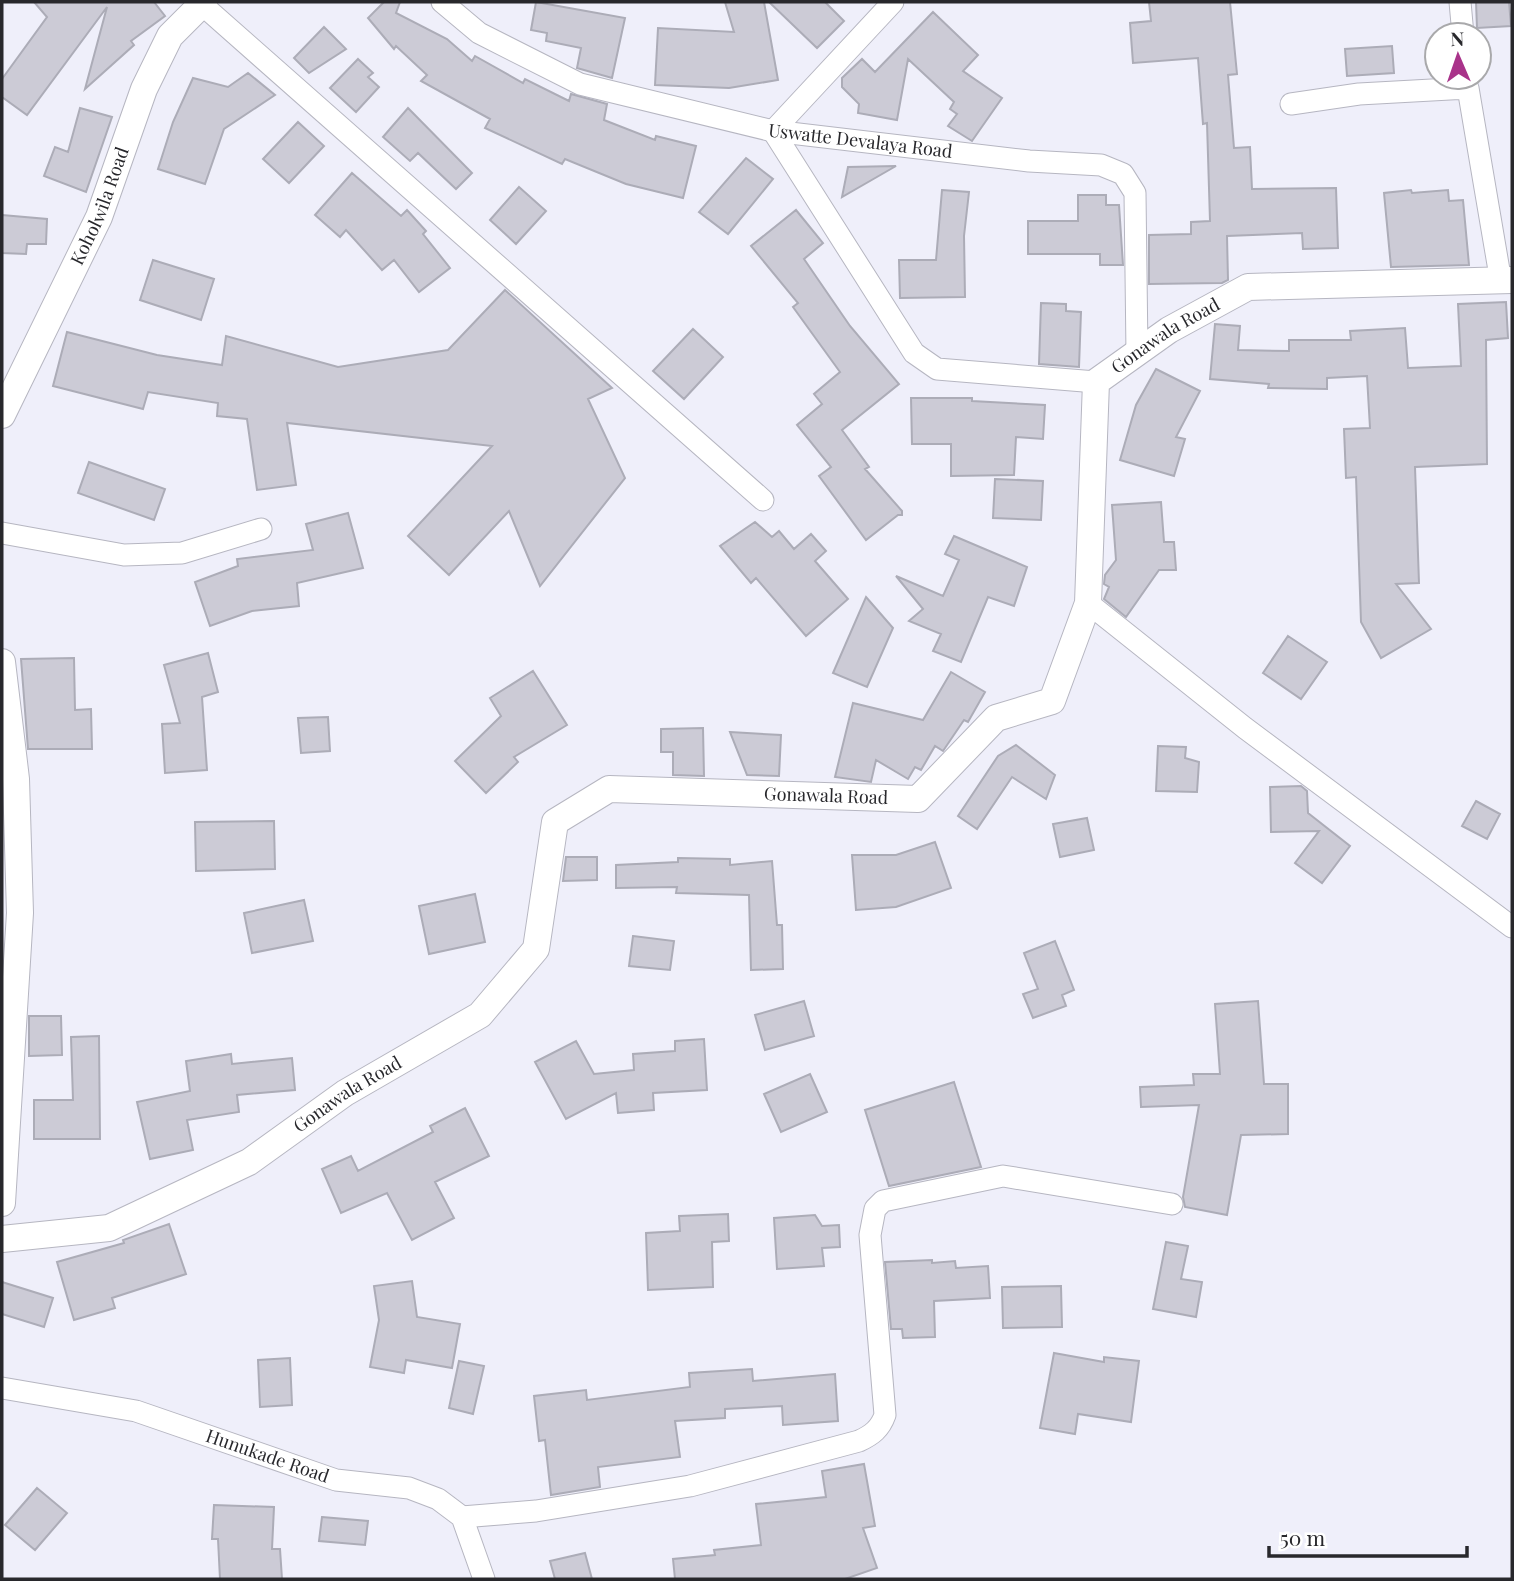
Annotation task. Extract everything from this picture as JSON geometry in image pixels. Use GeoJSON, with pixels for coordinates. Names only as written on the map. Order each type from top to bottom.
{"type":"FeatureCollection","features":[{"type":"Feature","properties":{"kind":"street"},"geometry":{"type":"LineString","coordinates":[[202,2],[763,499]]}},
{"type":"Feature","properties":{"kind":"street","name":"Koholwila Road"},"geometry":{"type":"LineString","coordinates":[[2,415],[99,217],[144,89],[170,36],[202,2]]}},
{"type":"Feature","properties":{"kind":"street","name":"Uswatte Devalaya Road"},"geometry":{"type":"LineString","coordinates":[[442,2],[479,33],[580,84],[773,131],[1028,161],[1101,165],[1123,174],[1135,193],[1137,353]]}},
{"type":"Feature","properties":{"kind":"street"},"geometry":{"type":"LineString","coordinates":[[892,2],[773,131],[914,352],[937,369],[1096,382]]}},
{"type":"Feature","properties":{"kind":"street"},"geometry":{"type":"LineString","coordinates":[[1460,2],[1462,21]]}},
{"type":"Feature","properties":{"kind":"street"},"geometry":{"type":"LineString","coordinates":[[1291,104],[1423,87]]}},
{"type":"Feature","properties":{"kind":"street"},"geometry":{"type":"LineString","coordinates":[[1469,91],[1506,281]]}},
{"type":"Feature","properties":{"kind":"street","name":"Gonawala Road"},"geometry":{"type":"LineString","coordinates":[[2,1239],[109,1228],[249,1162],[345,1093],[480,1015],[536,949],[555,822],[609,789],[918,799],[996,718],[1052,701],[1088,603],[1096,382],[1169,330],[1248,287],[1506,281]]}},
{"type":"Feature","properties":{"kind":"street"},"geometry":{"type":"LineString","coordinates":[[2,533],[124,555],[182,554],[261,529]]}},
{"type":"Feature","properties":{"kind":"street"},"geometry":{"type":"LineString","coordinates":[[1088,603],[1245,729],[1512,928]]}},
{"type":"Feature","properties":{"kind":"street"},"geometry":{"type":"LineString","coordinates":[[2,662],[16,779],[20,913],[2,1203]]}},
{"type":"Feature","properties":{"kind":"street"},"geometry":{"type":"LineString","coordinates":[[484,1579],[462,1517],[536,1511],[690,1486],[859,1441],[872,1435],[882,1425],[885,1415],[870,1235],[874,1209],[883,1201],[1003,1176],[1172,1204]]}},
{"type":"Feature","properties":{"kind":"street","name":"Hunukade Road"},"geometry":{"type":"LineString","coordinates":[[2,1388],[136,1412],[336,1480],[409,1488],[438,1499],[462,1517]]}},
{"type":"Feature","properties":{"kind":"building"},"geometry":{"type":"Polygon","coordinates":[[[34,2],[154,2],[165,16],[131,41],[134,45],[85,89],[107,7],[27,115],[2,97],[2,79],[47,17],[34,2]]]}},
{"type":"Feature","properties":{"kind":"building"},"geometry":{"type":"Polygon","coordinates":[[[384,2],[400,2],[396,13],[447,39],[472,61],[475,56],[523,83],[525,79],[569,101],[571,94],[607,104],[604,120],[655,140],[656,136],[696,146],[683,198],[626,184],[565,159],[562,164],[485,128],[490,119],[421,81],[427,75],[396,46],[394,49],[368,18],[384,2]]]}},
{"type":"Feature","properties":{"kind":"building"},"geometry":{"type":"Polygon","coordinates":[[[536,2],[625,18],[612,78],[577,68],[581,48],[546,41],[547,33],[531,30],[536,2]]]}},
{"type":"Feature","properties":{"kind":"building"},"geometry":{"type":"Polygon","coordinates":[[[725,2],[764,2],[778,80],[729,88],[655,85],[658,28],[734,32],[725,2]]]}},
{"type":"Feature","properties":{"kind":"building"},"geometry":{"type":"Polygon","coordinates":[[[769,2],[825,2],[844,21],[817,48],[769,2]]]}},
{"type":"Feature","properties":{"kind":"building"},"geometry":{"type":"Polygon","coordinates":[[[1149,2],[1230,2],[1237,74],[1228,75],[1234,148],[1250,147],[1252,189],[1336,188],[1338,248],[1303,249],[1302,233],[1227,236],[1228,280],[1222,283],[1149,284],[1149,235],[1191,234],[1191,222],[1210,221],[1207,123],[1203,124],[1198,58],[1133,63],[1130,23],[1151,21],[1149,2]]]}},
{"type":"Feature","properties":{"kind":"building"},"geometry":{"type":"Polygon","coordinates":[[[1476,2],[1509,2],[1511,26],[1493,27],[1493,21],[1477,21],[1476,2]]]}},
{"type":"Feature","properties":{"kind":"building"},"geometry":{"type":"Polygon","coordinates":[[[933,12],[978,55],[963,71],[1002,98],[972,141],[948,126],[957,114],[950,109],[954,102],[908,59],[897,120],[858,113],[859,104],[842,87],[842,78],[862,59],[875,72],[933,12]]]}},
{"type":"Feature","properties":{"kind":"building"},"geometry":{"type":"Polygon","coordinates":[[[324,27],[346,49],[309,73],[294,58],[324,27]]]}},
{"type":"Feature","properties":{"kind":"building"},"geometry":{"type":"Polygon","coordinates":[[[1392,46],[1394,73],[1347,76],[1345,49],[1392,46]]]}},
{"type":"Feature","properties":{"kind":"building"},"geometry":{"type":"Polygon","coordinates":[[[358,59],[373,73],[368,77],[379,87],[356,112],[330,88],[358,59]]]}},
{"type":"Feature","properties":{"kind":"building"},"geometry":{"type":"Polygon","coordinates":[[[248,73],[275,95],[224,129],[205,184],[158,169],[173,122],[193,78],[228,87],[248,73]]]}},
{"type":"Feature","properties":{"kind":"building"},"geometry":{"type":"Polygon","coordinates":[[[80,108],[112,117],[86,192],[44,176],[55,147],[68,152],[80,108]]]}},
{"type":"Feature","properties":{"kind":"building"},"geometry":{"type":"Polygon","coordinates":[[[408,108],[472,173],[456,189],[418,153],[410,161],[383,137],[408,108]]]}},
{"type":"Feature","properties":{"kind":"building"},"geometry":{"type":"Polygon","coordinates":[[[298,122],[324,146],[289,183],[263,159],[298,122]]]}},
{"type":"Feature","properties":{"kind":"building"},"geometry":{"type":"Polygon","coordinates":[[[746,158],[773,179],[728,234],[699,212],[746,158]]]}},
{"type":"Feature","properties":{"kind":"building"},"geometry":{"type":"Polygon","coordinates":[[[896,166],[842,197],[848,167],[896,166]]]}},
{"type":"Feature","properties":{"kind":"building"},"geometry":{"type":"Polygon","coordinates":[[[352,173],[401,216],[407,210],[426,231],[423,234],[450,268],[419,292],[394,260],[382,270],[346,230],[340,237],[315,215],[352,173]]]}},
{"type":"Feature","properties":{"kind":"building"},"geometry":{"type":"Polygon","coordinates":[[[519,187],[546,211],[516,244],[490,220],[519,187]]]}},
{"type":"Feature","properties":{"kind":"building"},"geometry":{"type":"Polygon","coordinates":[[[942,190],[969,192],[964,236],[965,297],[900,298],[899,260],[936,260],[942,190]]]}},
{"type":"Feature","properties":{"kind":"building"},"geometry":{"type":"Polygon","coordinates":[[[1411,190],[1412,193],[1448,190],[1449,201],[1463,200],[1469,265],[1391,267],[1384,193],[1411,190]]]}},
{"type":"Feature","properties":{"kind":"building"},"geometry":{"type":"Polygon","coordinates":[[[1078,195],[1106,195],[1106,205],[1119,205],[1123,265],[1100,265],[1100,254],[1028,254],[1028,221],[1078,221],[1078,195]]]}},
{"type":"Feature","properties":{"kind":"building"},"geometry":{"type":"Polygon","coordinates":[[[796,210],[823,243],[804,259],[850,326],[899,384],[842,430],[869,467],[865,469],[902,511],[902,515],[898,515],[866,540],[819,476],[831,467],[797,425],[822,404],[814,394],[840,372],[793,307],[798,303],[751,246],[796,210]]]}},
{"type":"Feature","properties":{"kind":"building"},"geometry":{"type":"Polygon","coordinates":[[[2,215],[47,219],[46,244],[27,244],[26,254],[2,253],[2,215]]]}},
{"type":"Feature","properties":{"kind":"building"},"geometry":{"type":"Polygon","coordinates":[[[153,260],[214,279],[201,320],[140,300],[153,260]]]}},
{"type":"Feature","properties":{"kind":"building"},"geometry":{"type":"Polygon","coordinates":[[[505,290],[612,388],[588,399],[625,478],[540,586],[509,511],[449,575],[408,536],[492,446],[287,423],[296,485],[257,490],[247,419],[217,416],[218,403],[148,392],[143,409],[53,386],[67,332],[157,355],[222,365],[226,336],[338,367],[448,350],[505,290]]]}},
{"type":"Feature","properties":{"kind":"building"},"geometry":{"type":"Polygon","coordinates":[[[1506,302],[1508,338],[1486,340],[1487,464],[1415,467],[1419,583],[1396,584],[1431,629],[1381,658],[1361,622],[1356,477],[1346,478],[1344,429],[1370,428],[1367,376],[1327,378],[1327,389],[1268,388],[1269,384],[1210,379],[1215,324],[1240,326],[1238,350],[1289,351],[1289,340],[1351,340],[1350,331],[1405,328],[1408,368],[1461,366],[1458,304],[1506,302]]]}},
{"type":"Feature","properties":{"kind":"building"},"geometry":{"type":"Polygon","coordinates":[[[1041,303],[1066,304],[1066,311],[1081,312],[1079,367],[1039,364],[1041,303]]]}},
{"type":"Feature","properties":{"kind":"building"},"geometry":{"type":"Polygon","coordinates":[[[693,329],[723,357],[684,399],[653,371],[693,329]]]}},
{"type":"Feature","properties":{"kind":"building"},"geometry":{"type":"Polygon","coordinates":[[[1156,369],[1200,391],[1176,437],[1185,439],[1174,476],[1120,460],[1136,405],[1156,369]]]}},
{"type":"Feature","properties":{"kind":"building"},"geometry":{"type":"Polygon","coordinates":[[[911,398],[972,398],[972,401],[1045,405],[1043,439],[1016,437],[1014,475],[951,476],[951,444],[912,444],[911,398]]]}},
{"type":"Feature","properties":{"kind":"building"},"geometry":{"type":"Polygon","coordinates":[[[89,462],[165,489],[154,520],[78,493],[89,462]]]}},
{"type":"Feature","properties":{"kind":"building"},"geometry":{"type":"Polygon","coordinates":[[[995,479],[1043,481],[1041,520],[993,518],[995,479]]]}},
{"type":"Feature","properties":{"kind":"building"},"geometry":{"type":"Polygon","coordinates":[[[1161,502],[1164,542],[1174,542],[1176,570],[1159,570],[1126,617],[1104,599],[1109,587],[1104,584],[1105,575],[1116,560],[1112,505],[1161,502]]]}},
{"type":"Feature","properties":{"kind":"building"},"geometry":{"type":"Polygon","coordinates":[[[348,513],[363,568],[297,583],[299,606],[252,611],[210,626],[195,582],[238,566],[237,559],[313,550],[306,524],[348,513]]]}},
{"type":"Feature","properties":{"kind":"building"},"geometry":{"type":"Polygon","coordinates":[[[755,522],[772,537],[779,531],[794,549],[811,534],[826,551],[815,561],[848,599],[806,636],[756,578],[751,583],[720,546],[755,522]]]}},
{"type":"Feature","properties":{"kind":"building"},"geometry":{"type":"Polygon","coordinates":[[[954,536],[1027,567],[1014,606],[988,597],[961,662],[933,651],[941,634],[909,621],[923,609],[896,576],[943,596],[959,560],[945,554],[954,536]]]}},
{"type":"Feature","properties":{"kind":"building"},"geometry":{"type":"Polygon","coordinates":[[[866,597],[893,628],[867,687],[833,673],[866,597]]]}},
{"type":"Feature","properties":{"kind":"building"},"geometry":{"type":"Polygon","coordinates":[[[1288,636],[1327,662],[1301,699],[1263,673],[1288,636]]]}},
{"type":"Feature","properties":{"kind":"building"},"geometry":{"type":"Polygon","coordinates":[[[208,653],[218,692],[202,697],[207,770],[165,773],[162,724],[180,723],[164,665],[208,653]]]}},
{"type":"Feature","properties":{"kind":"building"},"geometry":{"type":"Polygon","coordinates":[[[74,658],[75,710],[91,709],[92,749],[28,749],[21,659],[74,658]]]}},
{"type":"Feature","properties":{"kind":"building"},"geometry":{"type":"Polygon","coordinates":[[[533,671],[567,725],[514,757],[518,762],[486,793],[455,761],[501,716],[490,698],[533,671]]]}},
{"type":"Feature","properties":{"kind":"building"},"geometry":{"type":"Polygon","coordinates":[[[951,672],[985,692],[968,722],[964,720],[943,751],[935,746],[921,770],[915,767],[908,779],[876,760],[871,782],[835,777],[853,703],[923,720],[951,672]]]}},
{"type":"Feature","properties":{"kind":"building"},"geometry":{"type":"Polygon","coordinates":[[[328,717],[330,751],[301,753],[298,718],[328,717]]]}},
{"type":"Feature","properties":{"kind":"building"},"geometry":{"type":"Polygon","coordinates":[[[703,728],[704,776],[673,775],[673,752],[661,752],[661,729],[703,728]]]}},
{"type":"Feature","properties":{"kind":"building"},"geometry":{"type":"Polygon","coordinates":[[[730,732],[781,735],[779,776],[747,775],[730,732]]]}},
{"type":"Feature","properties":{"kind":"building"},"geometry":{"type":"Polygon","coordinates":[[[1016,745],[1055,775],[1046,799],[1012,777],[977,829],[958,816],[998,756],[1016,745]]]}},
{"type":"Feature","properties":{"kind":"building"},"geometry":{"type":"Polygon","coordinates":[[[1158,746],[1186,747],[1185,758],[1199,762],[1197,792],[1156,791],[1158,746]]]}},
{"type":"Feature","properties":{"kind":"building"},"geometry":{"type":"Polygon","coordinates":[[[1301,786],[1307,791],[1308,813],[1350,846],[1322,883],[1295,863],[1319,831],[1271,832],[1270,787],[1301,786]]]}},
{"type":"Feature","properties":{"kind":"building"},"geometry":{"type":"Polygon","coordinates":[[[1476,801],[1500,814],[1487,839],[1462,826],[1476,801]]]}},
{"type":"Feature","properties":{"kind":"building"},"geometry":{"type":"Polygon","coordinates":[[[1087,818],[1094,850],[1060,857],[1053,824],[1087,818]]]}},
{"type":"Feature","properties":{"kind":"building"},"geometry":{"type":"Polygon","coordinates":[[[274,821],[275,869],[196,871],[195,822],[274,821]]]}},
{"type":"Feature","properties":{"kind":"building"},"geometry":{"type":"Polygon","coordinates":[[[935,842],[951,888],[896,907],[856,910],[852,855],[896,855],[935,842]]]}},
{"type":"Feature","properties":{"kind":"building"},"geometry":{"type":"Polygon","coordinates":[[[566,857],[597,857],[597,880],[563,881],[566,857]]]}},
{"type":"Feature","properties":{"kind":"building"},"geometry":{"type":"Polygon","coordinates":[[[678,858],[730,859],[730,865],[772,861],[777,925],[782,925],[783,969],[751,970],[749,895],[676,893],[677,887],[616,888],[616,865],[678,862],[678,858]]]}},
{"type":"Feature","properties":{"kind":"building"},"geometry":{"type":"Polygon","coordinates":[[[475,894],[485,942],[429,954],[419,906],[475,894]]]}},
{"type":"Feature","properties":{"kind":"building"},"geometry":{"type":"Polygon","coordinates":[[[304,900],[313,941],[252,953],[244,913],[304,900]]]}},
{"type":"Feature","properties":{"kind":"building"},"geometry":{"type":"Polygon","coordinates":[[[633,936],[674,941],[670,970],[629,966],[633,936]]]}},
{"type":"Feature","properties":{"kind":"building"},"geometry":{"type":"Polygon","coordinates":[[[1055,941],[1074,990],[1062,995],[1066,1006],[1033,1018],[1023,994],[1038,989],[1024,953],[1055,941]]]}},
{"type":"Feature","properties":{"kind":"building"},"geometry":{"type":"Polygon","coordinates":[[[804,1001],[814,1036],[765,1050],[755,1015],[804,1001]]]}},
{"type":"Feature","properties":{"kind":"building"},"geometry":{"type":"Polygon","coordinates":[[[1258,1001],[1264,1084],[1288,1084],[1288,1134],[1241,1135],[1227,1215],[1185,1207],[1183,1197],[1199,1105],[1141,1107],[1140,1087],[1194,1085],[1193,1074],[1220,1074],[1215,1004],[1258,1001]]]}},
{"type":"Feature","properties":{"kind":"building"},"geometry":{"type":"Polygon","coordinates":[[[29,1016],[61,1016],[62,1055],[29,1056],[29,1016]]]}},
{"type":"Feature","properties":{"kind":"building"},"geometry":{"type":"Polygon","coordinates":[[[99,1036],[100,1139],[34,1139],[34,1100],[73,1100],[71,1037],[99,1036]]]}},
{"type":"Feature","properties":{"kind":"building"},"geometry":{"type":"Polygon","coordinates":[[[704,1039],[707,1090],[653,1093],[654,1110],[618,1113],[616,1093],[566,1119],[535,1062],[576,1041],[594,1074],[634,1070],[633,1054],[675,1051],[675,1041],[704,1039]]]}},
{"type":"Feature","properties":{"kind":"building"},"geometry":{"type":"Polygon","coordinates":[[[231,1054],[232,1064],[292,1058],[295,1090],[237,1095],[239,1112],[187,1120],[193,1150],[150,1159],[137,1102],[190,1091],[186,1061],[231,1054]]]}},
{"type":"Feature","properties":{"kind":"building"},"geometry":{"type":"Polygon","coordinates":[[[810,1074],[827,1112],[781,1132],[764,1094],[810,1074]]]}},
{"type":"Feature","properties":{"kind":"building"},"geometry":{"type":"Polygon","coordinates":[[[954,1082],[981,1167],[889,1186],[865,1110],[954,1082]]]}},
{"type":"Feature","properties":{"kind":"building"},"geometry":{"type":"Polygon","coordinates":[[[465,1108],[489,1156],[435,1182],[454,1218],[412,1240],[387,1193],[341,1213],[322,1169],[351,1156],[358,1171],[433,1132],[430,1126],[465,1108]]]}},
{"type":"Feature","properties":{"kind":"building"},"geometry":{"type":"Polygon","coordinates":[[[728,1214],[729,1241],[712,1242],[713,1287],[648,1290],[646,1233],[680,1231],[679,1216],[728,1214]]]}},
{"type":"Feature","properties":{"kind":"building"},"geometry":{"type":"Polygon","coordinates":[[[815,1215],[822,1226],[839,1225],[840,1247],[822,1248],[824,1266],[777,1269],[774,1218],[815,1215]]]}},
{"type":"Feature","properties":{"kind":"building"},"geometry":{"type":"Polygon","coordinates":[[[169,1224],[186,1274],[112,1298],[115,1308],[74,1320],[57,1262],[124,1243],[123,1240],[169,1224]]]}},
{"type":"Feature","properties":{"kind":"building"},"geometry":{"type":"Polygon","coordinates":[[[1166,1242],[1188,1246],[1181,1279],[1202,1282],[1196,1317],[1153,1309],[1166,1242]]]}},
{"type":"Feature","properties":{"kind":"building"},"geometry":{"type":"Polygon","coordinates":[[[932,1260],[932,1263],[955,1261],[956,1268],[988,1266],[990,1298],[934,1301],[935,1337],[903,1338],[902,1329],[891,1329],[885,1262],[932,1260]]]}},
{"type":"Feature","properties":{"kind":"building"},"geometry":{"type":"Polygon","coordinates":[[[412,1281],[417,1317],[460,1324],[452,1368],[406,1360],[404,1373],[370,1367],[379,1320],[374,1286],[412,1281]]]}},
{"type":"Feature","properties":{"kind":"building"},"geometry":{"type":"Polygon","coordinates":[[[2,1282],[53,1298],[44,1327],[2,1314],[2,1282]]]}},
{"type":"Feature","properties":{"kind":"building"},"geometry":{"type":"Polygon","coordinates":[[[1061,1286],[1062,1327],[1003,1328],[1002,1287],[1061,1286]]]}},
{"type":"Feature","properties":{"kind":"building"},"geometry":{"type":"Polygon","coordinates":[[[1054,1353],[1104,1362],[1104,1357],[1139,1361],[1131,1422],[1078,1414],[1075,1434],[1040,1428],[1054,1353]]]}},
{"type":"Feature","properties":{"kind":"building"},"geometry":{"type":"Polygon","coordinates":[[[290,1358],[292,1405],[260,1407],[258,1360],[290,1358]]]}},
{"type":"Feature","properties":{"kind":"building"},"geometry":{"type":"Polygon","coordinates":[[[459,1361],[484,1366],[473,1414],[449,1408],[459,1361]]]}},
{"type":"Feature","properties":{"kind":"building"},"geometry":{"type":"Polygon","coordinates":[[[752,1369],[753,1381],[835,1374],[838,1421],[783,1425],[782,1406],[725,1409],[725,1418],[675,1421],[680,1457],[598,1467],[600,1487],[551,1495],[545,1440],[539,1441],[534,1396],[586,1390],[587,1400],[690,1387],[689,1373],[752,1369]]]}},
{"type":"Feature","properties":{"kind":"building"},"geometry":{"type":"Polygon","coordinates":[[[864,1464],[875,1526],[863,1528],[877,1568],[845,1579],[675,1579],[673,1559],[715,1555],[714,1550],[761,1545],[756,1504],[826,1497],[822,1471],[864,1464]]]}},
{"type":"Feature","properties":{"kind":"building"},"geometry":{"type":"Polygon","coordinates":[[[37,1488],[67,1513],[35,1550],[5,1525],[37,1488]]]}},
{"type":"Feature","properties":{"kind":"building"},"geometry":{"type":"Polygon","coordinates":[[[214,1505],[274,1507],[272,1549],[280,1549],[282,1579],[220,1579],[218,1539],[212,1539],[214,1505]]]}},
{"type":"Feature","properties":{"kind":"building"},"geometry":{"type":"Polygon","coordinates":[[[322,1517],[368,1521],[365,1545],[319,1541],[322,1517]]]}},
{"type":"Feature","properties":{"kind":"building"},"geometry":{"type":"Polygon","coordinates":[[[585,1553],[592,1579],[555,1579],[550,1561],[585,1553]]]}}]}
